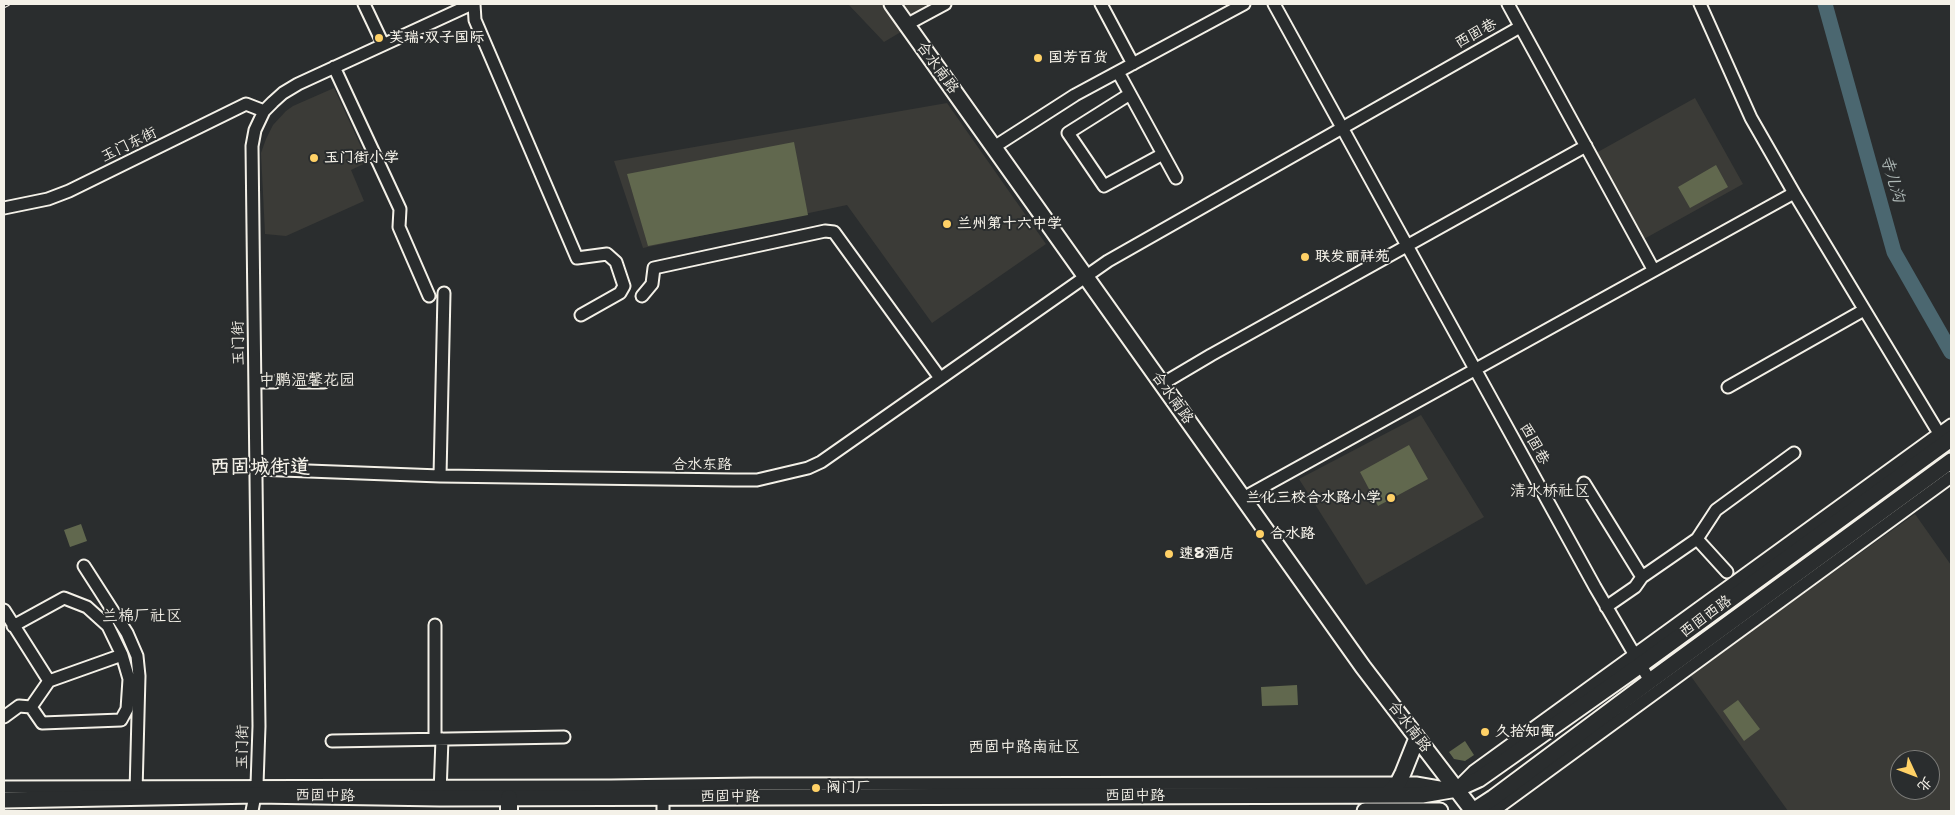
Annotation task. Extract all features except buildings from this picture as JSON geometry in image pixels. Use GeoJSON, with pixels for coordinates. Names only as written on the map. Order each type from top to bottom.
{"type":"FeatureCollection","features":[{"type":"Feature","properties":{"kind":"main road","name":"合水南路"},"geometry":{"type":"LineString","coordinates":[[892,4],[1363,667],[1472,811]]}},
{"type":"Feature","properties":{"kind":"main road","name":"西固西路"},"geometry":{"type":"LineString","coordinates":[[1456,789],[1479,779],[1636,661],[1945,439]]}},
{"type":"Feature","properties":{"kind":"main road","name":"西固西路"},"geometry":{"type":"LineString","coordinates":[[1472,811],[1493,798],[1951,461]]}},
{"type":"Feature","properties":{"kind":"main road"},"geometry":{"type":"LineString","coordinates":[[1388,795],[1398,784],[1409,762],[1417,738]]}},
{"type":"Feature","properties":{"kind":"main road","name":"西固中路"},"geometry":{"type":"LineString","coordinates":[[4,800],[136,792],[257,790],[440,792],[509,804],[663,798],[1121,804],[1422,795],[1456,789]]}},
{"type":"Feature","properties":{"kind":"main road"},"geometry":{"type":"LineString","coordinates":[[1365,811],[1440,811]]}},
{"type":"Feature","properties":{"kind":"main road"},"geometry":{"type":"LineString","coordinates":[[1456,811],[1472,811]]}},
{"type":"Feature","properties":{"kind":"street"},"geometry":{"type":"LineString","coordinates":[[364,4],[383,44]]}},
{"type":"Feature","properties":{"kind":"street"},"geometry":{"type":"LineString","coordinates":[[473,4],[475,20],[577,258],[607,254],[616,262],[622,278],[624,286],[620,293],[581,315]]}},
{"type":"Feature","properties":{"kind":"street","name":"玉门街"},"geometry":{"type":"LineString","coordinates":[[252,811],[257,790],[259,726],[252,146],[255,130],[264,111],[283,93],[298,84],[473,4]]}},
{"type":"Feature","properties":{"kind":"street"},"geometry":{"type":"LineString","coordinates":[[906,25],[945,4]]}},
{"type":"Feature","properties":{"kind":"street"},"geometry":{"type":"LineString","coordinates":[[1101,4],[1133,64]]}},
{"type":"Feature","properties":{"kind":"street"},"geometry":{"type":"LineString","coordinates":[[994,147],[1075,95],[1244,4]]}},
{"type":"Feature","properties":{"kind":"street","name":"西固巷"},"geometry":{"type":"LineString","coordinates":[[1274,4],[1409,246],[1606,608],[1636,661],[1650,681]]}},
{"type":"Feature","properties":{"kind":"street","name":"西固巷"},"geometry":{"type":"LineString","coordinates":[[1508,4],[1653,269]]}},
{"type":"Feature","properties":{"kind":"street"},"geometry":{"type":"LineString","coordinates":[[1700,4],[1751,118],[1864,310],[1945,439]]}},
{"type":"Feature","properties":{"kind":"street","name":"西固巷"},"geometry":{"type":"LineString","coordinates":[[1342,127],[1520,27]]}},
{"type":"Feature","properties":{"kind":"street"},"geometry":{"type":"LineString","coordinates":[[334,67],[400,209],[399,227],[429,296]]}},
{"type":"Feature","properties":{"kind":"street"},"geometry":{"type":"LineString","coordinates":[[1118,72],[1176,178]]}},
{"type":"Feature","properties":{"kind":"street"},"geometry":{"type":"LineString","coordinates":[[1130,94],[1068,133],[1104,186],[1163,154]]}},
{"type":"Feature","properties":{"kind":"street","name":"玉门东街"},"geometry":{"type":"LineString","coordinates":[[4,208],[48,198],[74,189],[246,104],[264,111]]}},
{"type":"Feature","properties":{"kind":"street","name":"合水东路"},"geometry":{"type":"LineString","coordinates":[[256,468],[440,476],[757,480],[808,468],[821,462],[1108,261],[1342,127]]}},
{"type":"Feature","properties":{"kind":"street"},"geometry":{"type":"LineString","coordinates":[[1162,384],[1586,146]]}},
{"type":"Feature","properties":{"kind":"street"},"geometry":{"type":"LineString","coordinates":[[1243,498],[1653,269],[1794,193]]}},
{"type":"Feature","properties":{"kind":"street"},"geometry":{"type":"LineString","coordinates":[[642,296],[652,284],[654,268],[825,231],[834,232],[940,378]]}},
{"type":"Feature","properties":{"kind":"street"},"geometry":{"type":"LineString","coordinates":[[440,476],[444,292]]}},
{"type":"Feature","properties":{"kind":"street"},"geometry":{"type":"LineString","coordinates":[[1728,387],[1864,310]]}},
{"type":"Feature","properties":{"kind":"street"},"geometry":{"type":"LineString","coordinates":[[255,382],[275,382]]}},
{"type":"Feature","properties":{"kind":"street"},"geometry":{"type":"LineString","coordinates":[[301,382],[324,382]]}},
{"type":"Feature","properties":{"kind":"street"},"geometry":{"type":"LineString","coordinates":[[1945,439],[1951,425]]}},
{"type":"Feature","properties":{"kind":"street"},"geometry":{"type":"LineString","coordinates":[[1606,608],[1635,587],[1642,578],[1696,539],[1716,510],[1794,453]]}},
{"type":"Feature","properties":{"kind":"street"},"geometry":{"type":"LineString","coordinates":[[1472,811],[1499,807],[1951,476]]}},
{"type":"Feature","properties":{"kind":"street"},"geometry":{"type":"LineString","coordinates":[[1584,483],[1642,578]]}},
{"type":"Feature","properties":{"kind":"street"},"geometry":{"type":"LineString","coordinates":[[1696,539],[1727,572]]}},
{"type":"Feature","properties":{"kind":"street"},"geometry":{"type":"LineString","coordinates":[[4,787],[136,792],[139,676],[137,656],[127,634],[84,566]]}},
{"type":"Feature","properties":{"kind":"street"},"geometry":{"type":"LineString","coordinates":[[14,626],[64,598],[87,606],[108,626],[122,655],[129,679],[127,709],[121,720],[42,723],[31,707]]}},
{"type":"Feature","properties":{"kind":"street"},"geometry":{"type":"LineString","coordinates":[[4,610],[49,681]]}},
{"type":"Feature","properties":{"kind":"street"},"geometry":{"type":"LineString","coordinates":[[435,625],[440,792],[663,798],[1416,783],[1456,789]]}},
{"type":"Feature","properties":{"kind":"street"},"geometry":{"type":"LineString","coordinates":[[31,707],[49,681],[122,655]]}},
{"type":"Feature","properties":{"kind":"street"},"geometry":{"type":"LineString","coordinates":[[4,717],[18,706],[31,707]]}},
{"type":"Feature","properties":{"kind":"street"},"geometry":{"type":"LineString","coordinates":[[332,741],[564,737]]}},
{"type":"Feature","properties":{"kind":"shaded area"},"geometry":{"type":"Polygon","coordinates":[[[848,4],[948,4],[884,42],[848,4]]]}},
{"type":"Feature","properties":{"kind":"shaded area","name":"玉门街小学"},"geometry":{"type":"Polygon","coordinates":[[[334,88],[368,162],[351,170],[364,201],[286,236],[265,234],[261,153],[266,139],[273,125],[286,111],[334,88]]]}},
{"type":"Feature","properties":{"kind":"shaded area"},"geometry":{"type":"Polygon","coordinates":[[[1695,98],[1743,184],[1644,239],[1596,153],[1695,98]]]}},
{"type":"Feature","properties":{"kind":"shaded area","name":"兰州第十六中学"},"geometry":{"type":"Polygon","coordinates":[[[947,103],[1046,244],[932,323],[847,205],[643,248],[614,161],[947,103]]]}},
{"type":"Feature","properties":{"kind":"shaded area","name":"兰化三校合水路小学"},"geometry":{"type":"Polygon","coordinates":[[[1421,415],[1484,517],[1366,585],[1299,479],[1421,415]]]}},
{"type":"Feature","properties":{"kind":"shaded area"},"geometry":{"type":"Polygon","coordinates":[[[1915,514],[1951,565],[1951,811],[1788,811],[1690,675],[1915,514]]]}},
{"type":"Feature","properties":{"kind":"green space"},"geometry":{"type":"Polygon","coordinates":[[[794,142],[808,215],[648,246],[627,174],[794,142]]]}},
{"type":"Feature","properties":{"kind":"green space"},"geometry":{"type":"Polygon","coordinates":[[[1716,165],[1728,187],[1690,208],[1678,187],[1716,165]]]}},
{"type":"Feature","properties":{"kind":"green space"},"geometry":{"type":"Polygon","coordinates":[[[1409,445],[1428,479],[1378,506],[1360,472],[1409,445]]]}},
{"type":"Feature","properties":{"kind":"green space"},"geometry":{"type":"Polygon","coordinates":[[[81,524],[87,541],[70,547],[64,530],[81,524]]]}},
{"type":"Feature","properties":{"kind":"green space"},"geometry":{"type":"Polygon","coordinates":[[[1297,685],[1298,705],[1262,706],[1261,687],[1297,685]]]}},
{"type":"Feature","properties":{"kind":"green space"},"geometry":{"type":"Polygon","coordinates":[[[1738,700],[1760,729],[1744,741],[1723,711],[1738,700]]]}},
{"type":"Feature","properties":{"kind":"green space"},"geometry":{"type":"Polygon","coordinates":[[[1465,741],[1474,755],[1465,761],[1454,759],[1449,752],[1465,741]]]}},
{"type":"Feature","properties":{"kind":"waterway","name":"寺儿沟"},"geometry":{"type":"LineString","coordinates":[[1825,4],[1894,252],[1951,352]]}},
{"type":"Feature","properties":{"kind":"tunnel"},"geometry":{"type":"LineString","coordinates":[[275,382],[301,382]]}},
{"type":"Feature","properties":{"kind":"railway"},"geometry":{"type":"LineString","coordinates":[[4,6],[8,4]]}},
{"type":"Feature","properties":{"kind":"place","name":"芙瑞·双子国际"},"geometry":{"type":"Point","coordinates":[379,38]}},
{"type":"Feature","properties":{"kind":"place","name":"国芳百货"},"geometry":{"type":"Point","coordinates":[1038,58]}},
{"type":"Feature","properties":{"kind":"place","name":"玉门街小学"},"geometry":{"type":"Point","coordinates":[314,158]}},
{"type":"Feature","properties":{"kind":"place","name":"兰州第十六中学"},"geometry":{"type":"Point","coordinates":[947,224]}},
{"type":"Feature","properties":{"kind":"place","name":"联发丽祥苑"},"geometry":{"type":"Point","coordinates":[1305,257]}},
{"type":"Feature","properties":{"kind":"place","name":"兰化三校合水路小学"},"geometry":{"type":"Point","coordinates":[1391,498]}},
{"type":"Feature","properties":{"kind":"place","name":"合水路"},"geometry":{"type":"Point","coordinates":[1260,534]}},
{"type":"Feature","properties":{"kind":"place","name":"速8酒店"},"geometry":{"type":"Point","coordinates":[1169,554]}},
{"type":"Feature","properties":{"kind":"place","name":"久拾知寓"},"geometry":{"type":"Point","coordinates":[1485,732]}},
{"type":"Feature","properties":{"kind":"place","name":"阀门厂"},"geometry":{"type":"Point","coordinates":[816,788]}},
{"type":"Feature","properties":{"kind":"district","name":"中鹏温馨花园"},"geometry":{"type":"Point","coordinates":[307,381]}},
{"type":"Feature","properties":{"kind":"district","name":"西固城街道"},"geometry":{"type":"Point","coordinates":[260,468]}},
{"type":"Feature","properties":{"kind":"district","name":"清水桥社区"},"geometry":{"type":"Point","coordinates":[1550,492]}},
{"type":"Feature","properties":{"kind":"district","name":"兰棉厂社区"},"geometry":{"type":"Point","coordinates":[142,617]}},
{"type":"Feature","properties":{"kind":"district","name":"西固中路南社区"},"geometry":{"type":"Point","coordinates":[1024,748]}}]}
